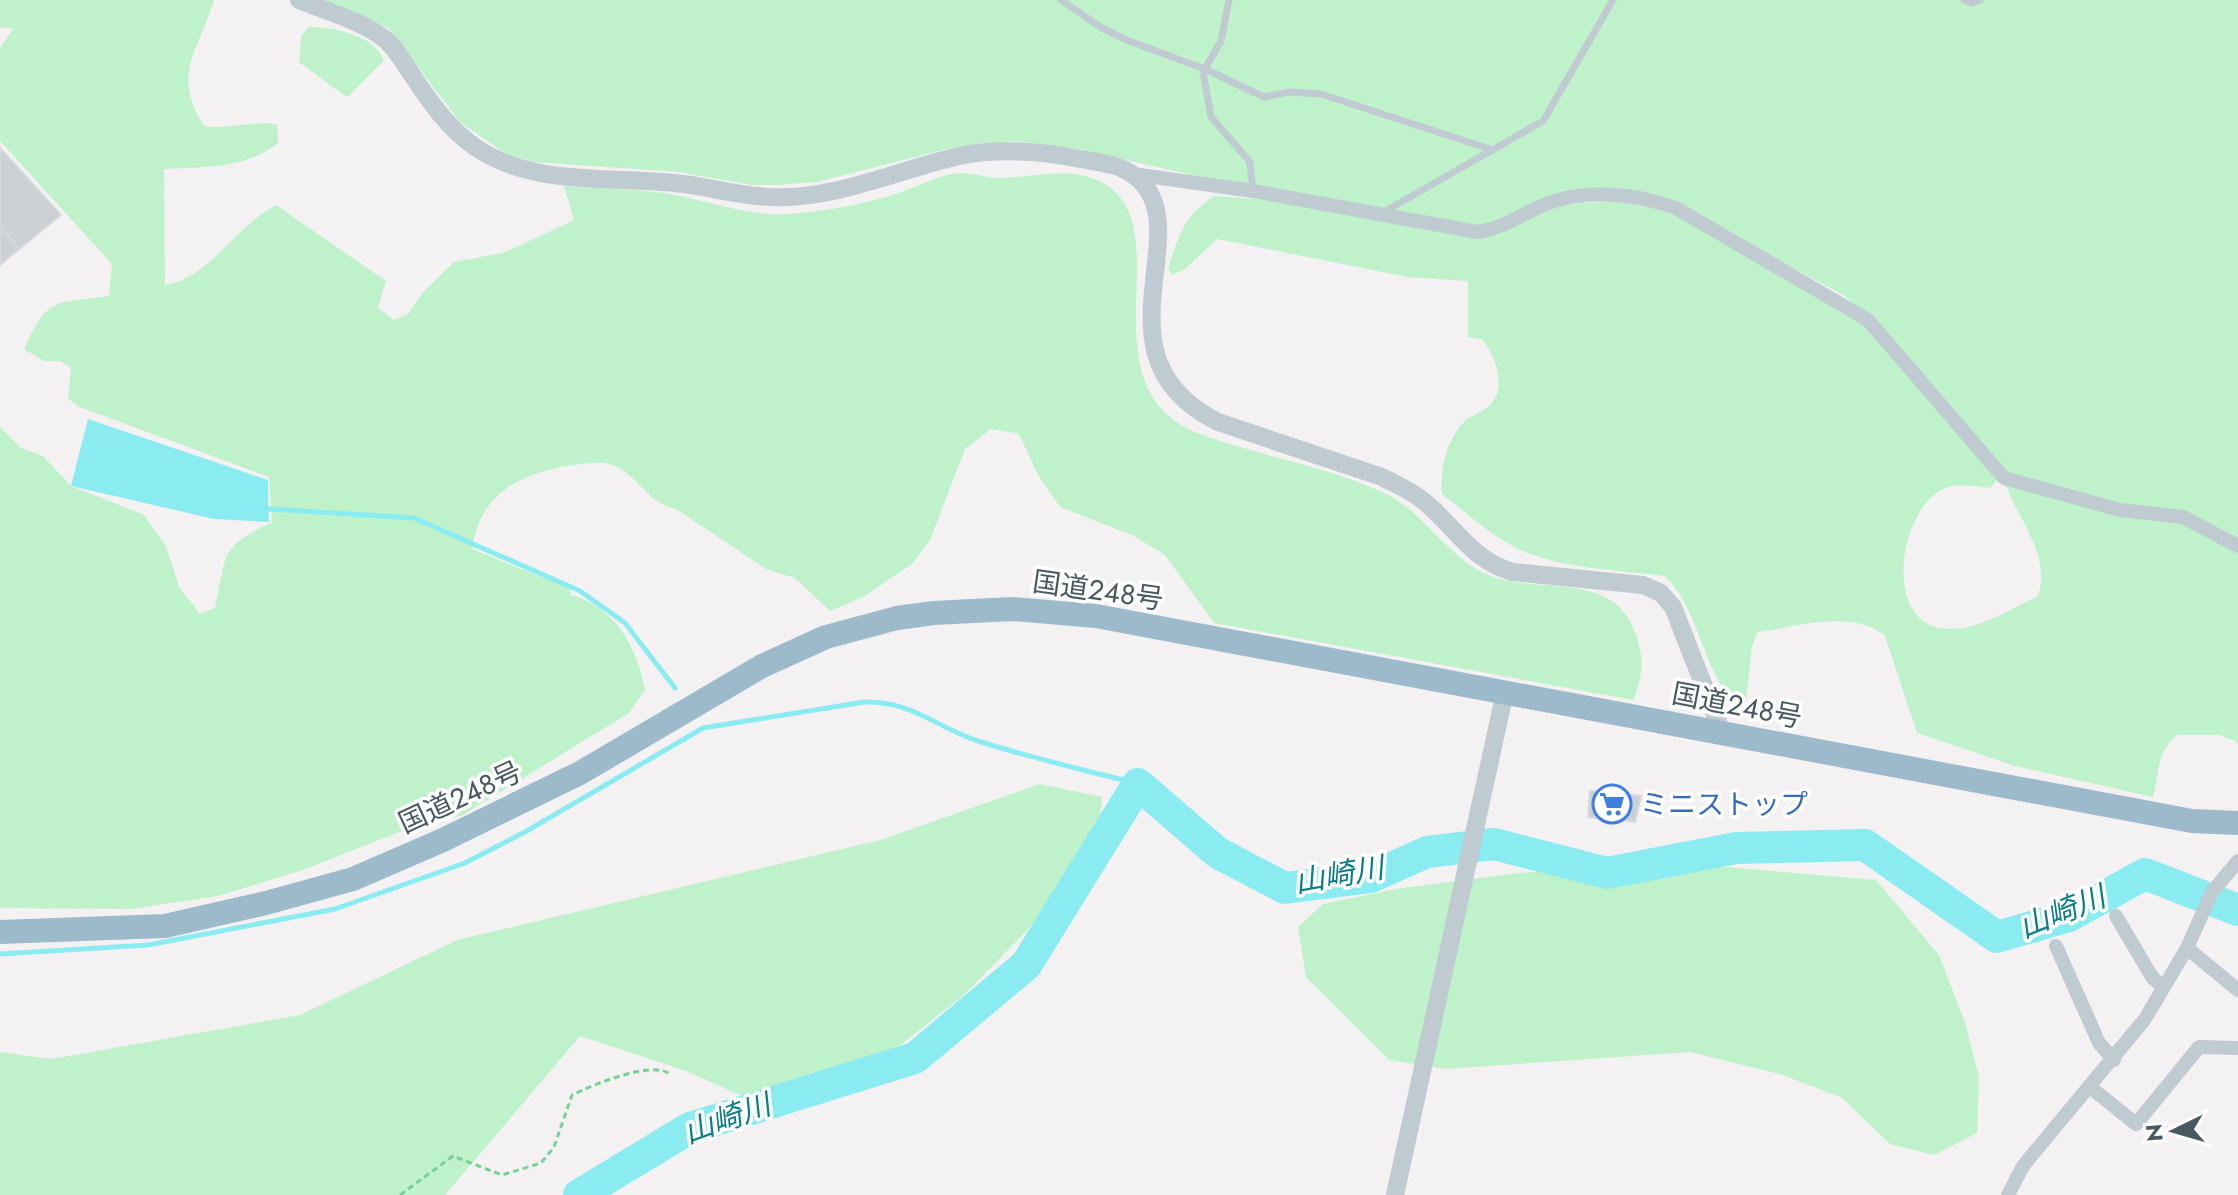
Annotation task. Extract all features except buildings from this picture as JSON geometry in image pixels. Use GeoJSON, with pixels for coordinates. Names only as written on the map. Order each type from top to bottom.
{"type":"FeatureCollection","features":[{"type":"Feature","properties":{"kind":"highway","name":"国道248号"},"geometry":{"type":"LineString","coordinates":[[0,932],[165,926],[353,879],[443,840],[580,773],[762,666],[826,637],[897,618],[986,609],[1069,612],[2192,821],[2238,823]]}},
{"type":"Feature","properties":{"kind":"street"},"geometry":{"type":"LineString","coordinates":[[299,0],[382,37],[451,127],[475,147],[522,170],[677,183],[773,197],[823,192],[983,153],[1071,157],[1112,165],[1133,174],[1253,191],[1477,232],[1498,230],[1549,203],[1572,198],[1640,198],[1676,208],[1868,320],[2004,478],[2120,510],[2183,517],[2238,546]]}},
{"type":"Feature","properties":{"kind":"street"},"geometry":{"type":"LineString","coordinates":[[1133,174],[1147,191],[1155,214],[1157,251],[1150,311],[1156,361],[1182,400],[1218,422],[1382,477],[1406,489],[1423,500],[1477,557],[1492,566],[1513,572],[1643,585],[1661,593],[1673,607],[1722,732]]}},
{"type":"Feature","properties":{"kind":"street"},"geometry":{"type":"LineString","coordinates":[[1395,1195],[1505,692]]}},
{"type":"Feature","properties":{"kind":"street"},"geometry":{"type":"LineString","coordinates":[[2008,1195],[2023,1166],[2114,1060],[2187,948],[2212,892],[2238,861]]}},
{"type":"Feature","properties":{"kind":"street"},"geometry":{"type":"LineString","coordinates":[[2116,916],[2152,977],[2163,987]]}},
{"type":"Feature","properties":{"kind":"street"},"geometry":{"type":"LineString","coordinates":[[2056,946],[2099,1043],[2114,1060]]}},
{"type":"Feature","properties":{"kind":"street"},"geometry":{"type":"LineString","coordinates":[[2187,948],[2238,990]]}},
{"type":"Feature","properties":{"kind":"street"},"geometry":{"type":"LineString","coordinates":[[2090,1087],[2136,1124],[2199,1047],[2238,1048]]}},
{"type":"Feature","properties":{"kind":"lane"},"geometry":{"type":"LineString","coordinates":[[1061,0],[1102,28],[1205,69],[1264,97],[1289,92],[1321,94],[1493,150]]}},
{"type":"Feature","properties":{"kind":"lane"},"geometry":{"type":"LineString","coordinates":[[1229,0],[1221,41],[1205,69],[1211,117],[1250,162],[1253,191]]}},
{"type":"Feature","properties":{"kind":"lane"},"geometry":{"type":"LineString","coordinates":[[1381,214],[1543,121],[1613,0]]}},
{"type":"Feature","properties":{"kind":"lane"},"geometry":{"type":"LineString","coordinates":[[1964,0],[1971,3],[1980,0]]}},
{"type":"Feature","properties":{"kind":"path"},"geometry":{"type":"LineString","coordinates":[[400,1195],[453,1156],[502,1175],[541,1163],[554,1147],[572,1095],[637,1072],[659,1069],[670,1074]]}},
{"type":"Feature","properties":{"kind":"green space"},"geometry":{"type":"Polygon","coordinates":[[[0,0],[214,0],[191,62],[189,91],[194,108],[204,126],[277,125],[278,143],[266,152],[238,162],[164,169],[165,285],[181,280],[210,262],[248,225],[276,205],[386,281],[378,308],[394,320],[408,314],[423,292],[454,262],[506,252],[574,220],[564,186],[656,192],[743,211],[787,214],[858,204],[958,173],[1000,178],[1062,173],[1097,180],[1122,200],[1134,230],[1137,343],[1144,380],[1164,411],[1200,434],[1338,475],[1382,492],[1409,509],[1455,553],[1480,571],[1500,579],[1589,591],[1608,599],[1624,612],[1638,641],[1641,674],[1633,700],[1214,623],[1165,555],[1134,536],[1060,507],[1038,475],[1019,434],[991,429],[965,449],[930,540],[913,563],[865,596],[830,611],[795,578],[766,569],[676,509],[657,501],[620,469],[601,463],[573,465],[536,474],[506,489],[484,513],[472,549],[569,588],[571,595],[587,601],[612,619],[630,645],[645,690],[629,713],[461,816],[425,822],[303,870],[218,896],[132,909],[0,908],[0,427],[21,448],[43,456],[71,486],[144,515],[166,546],[179,587],[200,614],[215,608],[224,564],[233,547],[272,522],[269,477],[77,406],[68,398],[71,368],[60,361],[44,361],[24,349],[40,319],[56,305],[109,296],[112,264],[0,141],[0,48],[13,29],[0,27],[0,0]]]}},
{"type":"Feature","properties":{"kind":"green space"},"geometry":{"type":"Polygon","coordinates":[[[321,0],[2238,0],[2238,543],[2185,515],[2118,507],[2006,477],[1869,317],[1843,295],[1655,194],[1567,193],[1481,227],[1228,183],[1077,149],[1015,141],[951,148],[817,182],[776,185],[751,185],[678,172],[534,162],[506,154],[460,122],[388,28],[321,0]]]}},
{"type":"Feature","properties":{"kind":"green space"},"geometry":{"type":"Polygon","coordinates":[[[309,27],[352,34],[372,44],[384,60],[348,97],[345,96],[299,62],[301,36],[309,27]]]}},
{"type":"Feature","properties":{"kind":"green space"},"geometry":{"type":"Polygon","coordinates":[[[1214,196],[1257,199],[1476,237],[1497,235],[1553,207],[1582,203],[1616,201],[1670,211],[1854,314],[1998,479],[1990,488],[1953,486],[1935,494],[1921,510],[1910,532],[1904,556],[1904,580],[1909,602],[1921,619],[1940,628],[1965,627],[1991,619],[2038,596],[2041,581],[2037,552],[2005,483],[2182,519],[2238,550],[2238,745],[2219,735],[2177,735],[2161,757],[2153,797],[2015,766],[1917,733],[1885,636],[1856,623],[1840,621],[1758,632],[1752,646],[1746,700],[1740,707],[1718,680],[1687,608],[1665,576],[1575,565],[1523,551],[1491,533],[1442,494],[1443,465],[1453,437],[1464,422],[1490,405],[1498,389],[1498,372],[1483,340],[1468,337],[1468,281],[1407,277],[1217,239],[1184,270],[1172,275],[1168,269],[1184,228],[1195,211],[1214,196]]]}},
{"type":"Feature","properties":{"kind":"green space"},"geometry":{"type":"Polygon","coordinates":[[[1040,784],[1102,797],[1096,859],[965,994],[888,1055],[778,1112],[686,1071],[580,1036],[445,1195],[0,1195],[0,1052],[51,1059],[300,1015],[457,940],[880,840],[1040,784]]]}},
{"type":"Feature","properties":{"kind":"green space"},"geometry":{"type":"Polygon","coordinates":[[[1681,863],[1876,880],[1939,955],[1965,1022],[1979,1077],[1977,1133],[1934,1155],[1890,1144],[1842,1098],[1783,1075],[1690,1052],[1447,1069],[1389,1060],[1306,977],[1298,927],[1323,904],[1396,889],[1518,873],[1681,863]]]}},
{"type":"Feature","properties":{"kind":"water"},"geometry":{"type":"Polygon","coordinates":[[[88,419],[268,480],[269,522],[214,519],[71,486],[88,419]]]}},
{"type":"Feature","properties":{"kind":"waterway"},"geometry":{"type":"LineString","coordinates":[[269,509],[414,518],[580,591],[625,623],[675,688]]}},
{"type":"Feature","properties":{"kind":"waterway"},"geometry":{"type":"LineString","coordinates":[[0,954],[148,945],[335,909],[465,863],[525,832],[703,728],[864,702],[910,710],[978,741],[1138,784]]}},
{"type":"Feature","properties":{"kind":"waterway","name":"山崎川"},"geometry":{"type":"LineString","coordinates":[[579,1195],[690,1128],[915,1058],[1026,965],[1138,784],[1218,853],[1285,888],[1371,877],[1427,852],[1494,844],[1607,873],[1736,848],[1865,845],[1997,937],[2069,916],[2145,874],[2238,910]]}},
{"type":"Feature","properties":{"kind":"place","name":"ミニストップ"},"geometry":{"type":"Point","coordinates":[1612,804]}}]}
